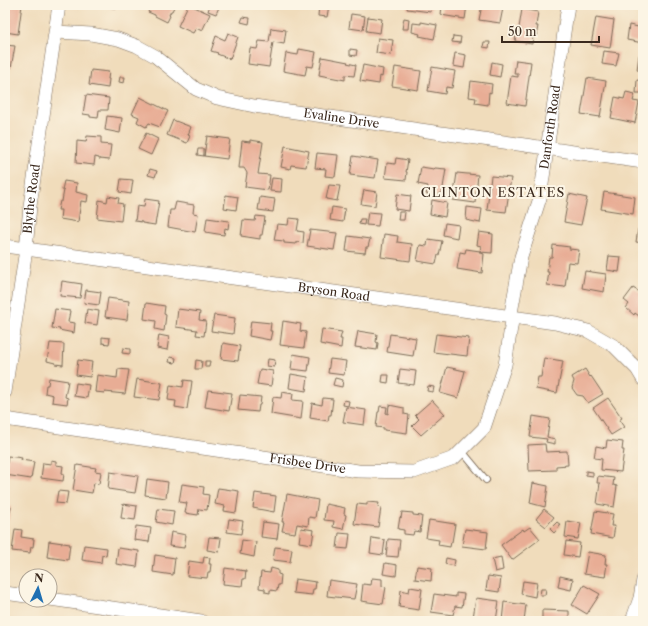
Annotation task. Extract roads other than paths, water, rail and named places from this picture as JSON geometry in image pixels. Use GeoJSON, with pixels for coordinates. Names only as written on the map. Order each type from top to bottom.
{"type":"FeatureCollection","features":[{"type":"Feature","properties":{"kind":"street","name":"Blythe Road"},"geometry":{"type":"LineString","coordinates":[[5,392],[59,5]]}},
{"type":"Feature","properties":{"kind":"street","name":"Danforth Road"},"geometry":{"type":"LineString","coordinates":[[512,317],[511,313],[521,257],[540,198],[568,5]]}},
{"type":"Feature","properties":{"kind":"street","name":"Evaline Drive"},"geometry":{"type":"LineString","coordinates":[[56,32],[97,35],[118,39],[137,46],[155,56],[196,89],[217,98],[254,106],[643,162]]}},
{"type":"Feature","properties":{"kind":"street","name":"Bryson Road"},"geometry":{"type":"LineString","coordinates":[[5,246],[555,323],[588,331],[614,346],[637,368],[643,379]]}},
{"type":"Feature","properties":{"kind":"street","name":"Frisbee Drive"},"geometry":{"type":"LineString","coordinates":[[5,419],[358,470],[414,472],[454,458],[484,428],[505,365],[512,317]]}},
{"type":"Feature","properties":{"kind":"street"},"geometry":{"type":"LineString","coordinates":[[632,621],[640,598],[643,580]]}},
{"type":"Feature","properties":{"kind":"street"},"geometry":{"type":"LineString","coordinates":[[5,593],[18,595]]}},
{"type":"Feature","properties":{"kind":"street"},"geometry":{"type":"LineString","coordinates":[[58,600],[201,621]]}},
{"type":"Feature","properties":{"kind":"lane"},"geometry":{"type":"LineString","coordinates":[[461,450],[486,480]]}},
{"type":"Feature","properties":{"kind":"district","name":"CLINTON ESTATES"},"geometry":{"type":"Point","coordinates":[493,192]}}]}
